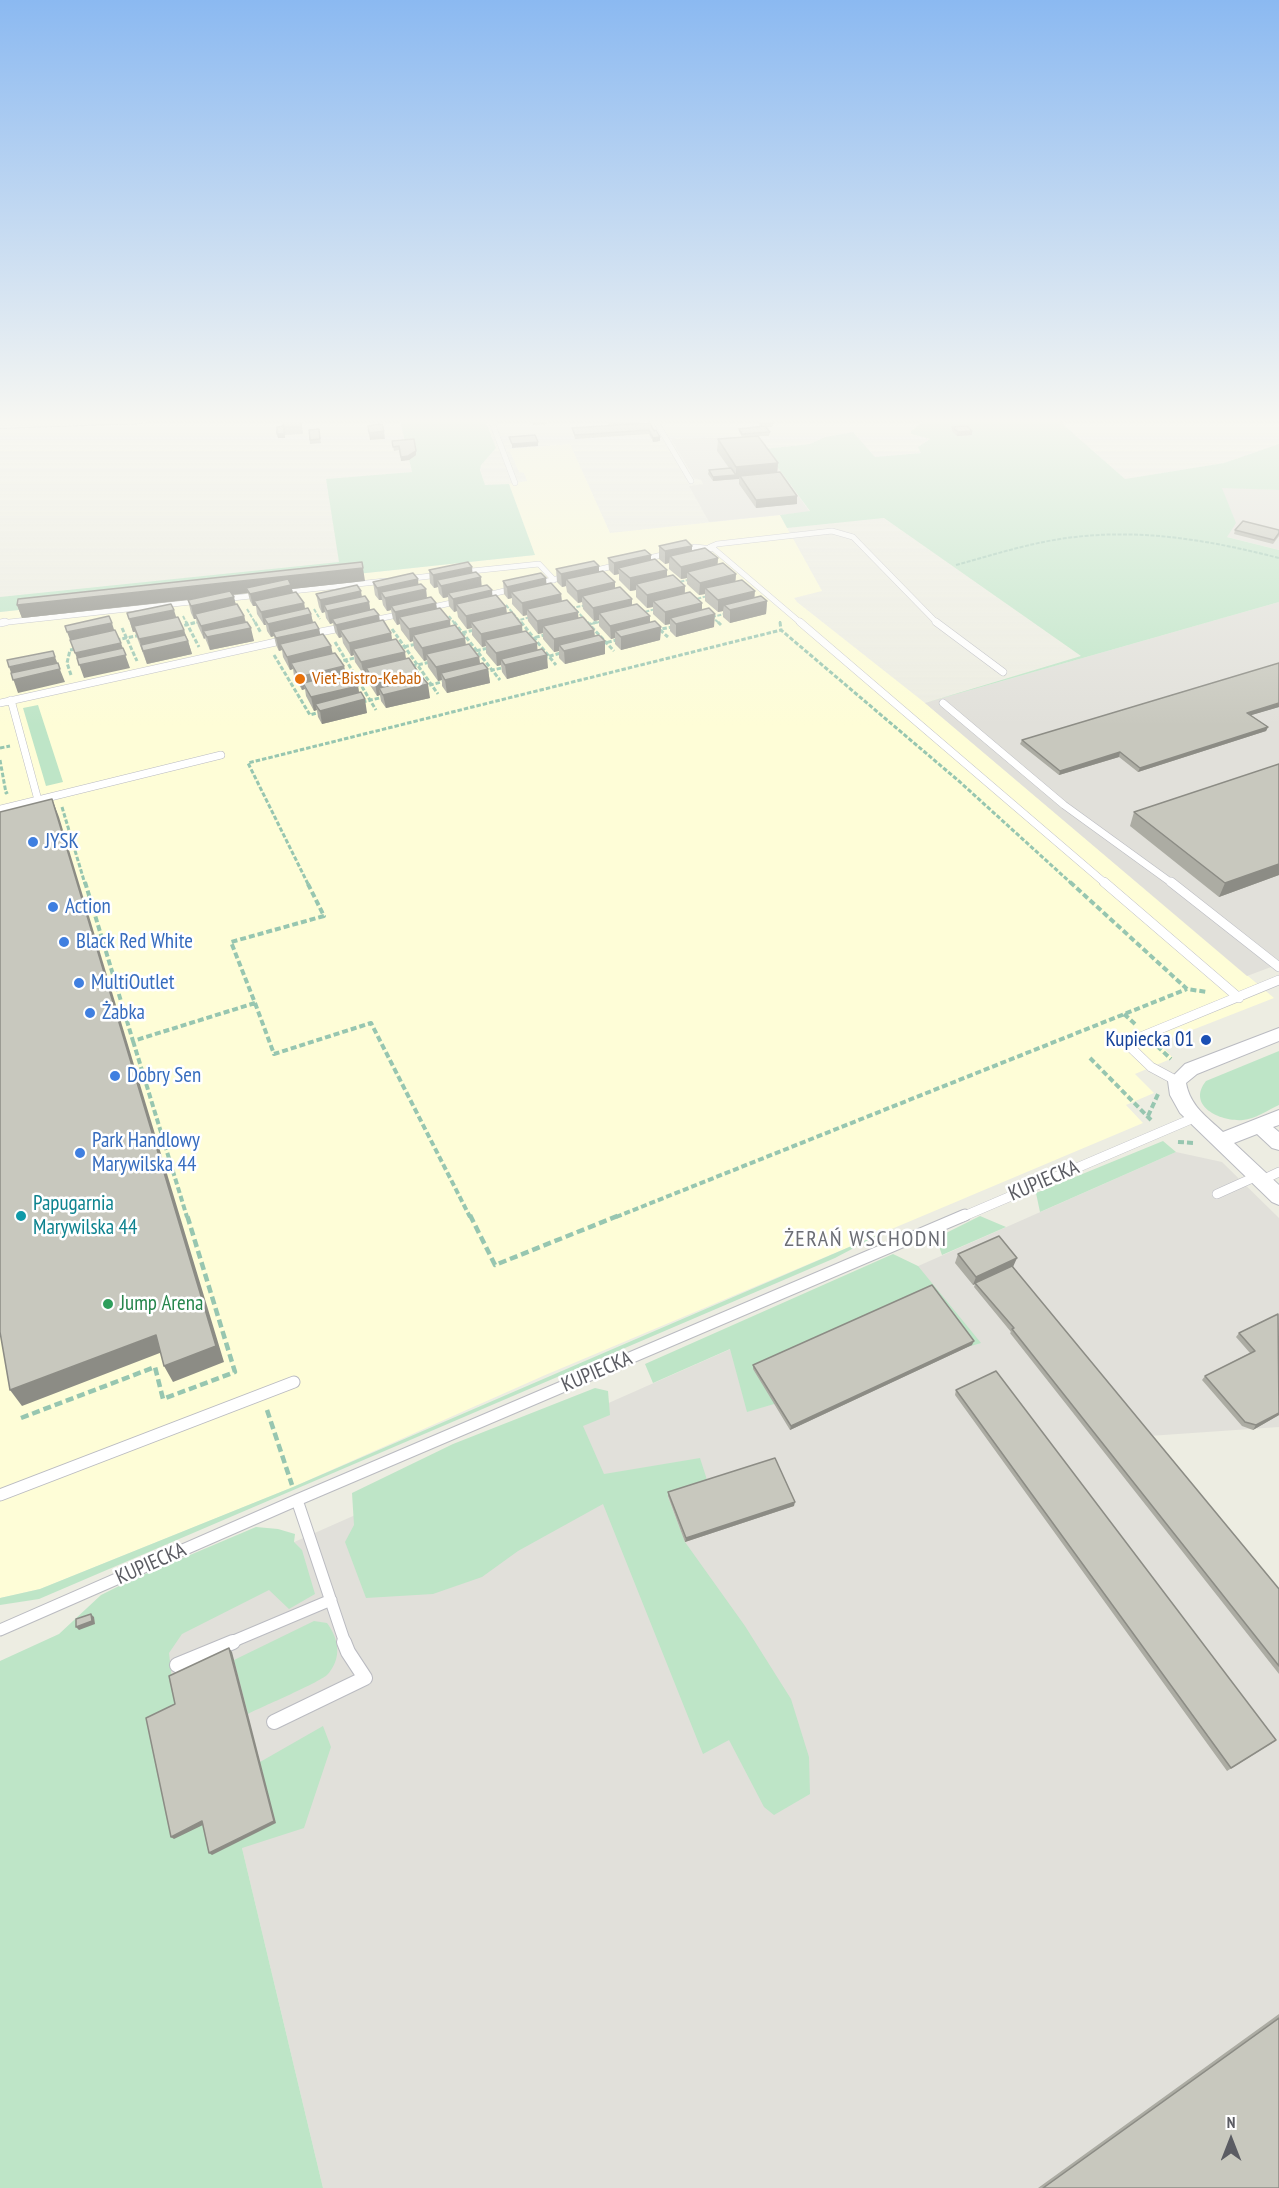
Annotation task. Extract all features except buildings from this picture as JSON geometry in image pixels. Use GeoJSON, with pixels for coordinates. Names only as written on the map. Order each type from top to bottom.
{"type":"FeatureCollection","features":[{"type":"Feature","properties":{"kind":"street"},"geometry":{"type":"LineString","coordinates":[[1279,1034],[1191,1069],[1177,1081],[1179,1095],[1186,1108],[1279,1197]]}},
{"type":"Feature","properties":{"kind":"street"},"geometry":{"type":"LineString","coordinates":[[1222,1140],[1279,1117]]}},
{"type":"Feature","properties":{"kind":"street"},"geometry":{"type":"LineString","coordinates":[[1260,1126],[1279,1143]]}},
{"type":"Feature","properties":{"kind":"lane"},"geometry":{"type":"LineString","coordinates":[[526,586],[695,547],[710,547],[717,544],[790,534],[832,531],[854,537],[935,622],[1003,672]]}},
{"type":"Feature","properties":{"kind":"lane"},"geometry":{"type":"LineString","coordinates":[[710,547],[1239,998]]}},
{"type":"Feature","properties":{"kind":"lane"},"geometry":{"type":"LineString","coordinates":[[400,580],[538,564],[554,580]]}},
{"type":"Feature","properties":{"kind":"lane"},"geometry":{"type":"LineString","coordinates":[[275,593],[388,581]]}},
{"type":"Feature","properties":{"kind":"lane"},"geometry":{"type":"LineString","coordinates":[[302,636],[517,588]]}},
{"type":"Feature","properties":{"kind":"lane"},"geometry":{"type":"LineString","coordinates":[[218,599],[265,594]]}},
{"type":"Feature","properties":{"kind":"lane"},"geometry":{"type":"LineString","coordinates":[[0,623],[209,600]]}},
{"type":"Feature","properties":{"kind":"lane"},"geometry":{"type":"LineString","coordinates":[[0,703],[291,639]]}},
{"type":"Feature","properties":{"kind":"lane"},"geometry":{"type":"LineString","coordinates":[[11,700],[38,800]]}},
{"type":"Feature","properties":{"kind":"lane"},"geometry":{"type":"LineString","coordinates":[[944,703],[1064,805],[1205,907],[1279,967]]}},
{"type":"Feature","properties":{"kind":"lane"},"geometry":{"type":"LineString","coordinates":[[0,809],[221,755]]}},
{"type":"Feature","properties":{"kind":"lane"},"geometry":{"type":"LineString","coordinates":[[1177,1081],[1151,1067],[1126,1043],[1279,980]]}},
{"type":"Feature","properties":{"kind":"lane","name":"KUPIECKA"},"geometry":{"type":"LineString","coordinates":[[0,1630],[297,1500],[1196,1117]]}},
{"type":"Feature","properties":{"kind":"lane"},"geometry":{"type":"LineString","coordinates":[[1217,1194],[1279,1172]]}},
{"type":"Feature","properties":{"kind":"lane"},"geometry":{"type":"LineString","coordinates":[[0,1495],[294,1382]]}},
{"type":"Feature","properties":{"kind":"lane"},"geometry":{"type":"LineString","coordinates":[[274,1722],[364,1678],[348,1652],[297,1500]]}},
{"type":"Feature","properties":{"kind":"lane"},"geometry":{"type":"LineString","coordinates":[[177,1665],[331,1600]]}},
{"type":"Feature","properties":{"kind":"path"},"geometry":{"type":"LineString","coordinates":[[956,565],[1066,538],[1130,535],[1184,537],[1279,558]]}},
{"type":"Feature","properties":{"kind":"path"},"geometry":{"type":"LineString","coordinates":[[649,558],[685,591]]}},
{"type":"Feature","properties":{"kind":"path"},"geometry":{"type":"LineString","coordinates":[[666,585],[699,578]]}},
{"type":"Feature","properties":{"kind":"path"},"geometry":{"type":"LineString","coordinates":[[683,602],[712,595]]}},
{"type":"Feature","properties":{"kind":"path"},"geometry":{"type":"LineString","coordinates":[[566,599],[614,651]]}},
{"type":"Feature","properties":{"kind":"path"},"geometry":{"type":"LineString","coordinates":[[693,599],[700,605]]}},
{"type":"Feature","properties":{"kind":"path"},"geometry":{"type":"LineString","coordinates":[[515,600],[505,603],[556,664]]}},
{"type":"Feature","properties":{"kind":"path"},"geometry":{"type":"LineString","coordinates":[[244,603],[310,715],[330,710]]}},
{"type":"Feature","properties":{"kind":"path"},"geometry":{"type":"LineString","coordinates":[[562,610],[595,603]]}},
{"type":"Feature","properties":{"kind":"path"},"geometry":{"type":"LineString","coordinates":[[440,605],[500,680]]}},
{"type":"Feature","properties":{"kind":"path"},"geometry":{"type":"LineString","coordinates":[[632,614],[663,607]]}},
{"type":"Feature","properties":{"kind":"path"},"geometry":{"type":"LineString","coordinates":[[314,609],[376,710]]}},
{"type":"Feature","properties":{"kind":"path"},"geometry":{"type":"LineString","coordinates":[[238,614],[249,611]]}},
{"type":"Feature","properties":{"kind":"path"},"geometry":{"type":"LineString","coordinates":[[706,611],[721,625]]}},
{"type":"Feature","properties":{"kind":"path"},"geometry":{"type":"LineString","coordinates":[[642,612],[648,618]]}},
{"type":"Feature","properties":{"kind":"path"},"geometry":{"type":"LineString","coordinates":[[702,620],[731,612]]}},
{"type":"Feature","properties":{"kind":"path"},"geometry":{"type":"LineString","coordinates":[[448,616],[460,613]]}},
{"type":"Feature","properties":{"kind":"path"},"geometry":{"type":"LineString","coordinates":[[780,621],[786,619],[789,614]]}},
{"type":"Feature","properties":{"kind":"path"},"geometry":{"type":"LineString","coordinates":[[507,623],[540,615]]}},
{"type":"Feature","properties":{"kind":"path"},"geometry":{"type":"LineString","coordinates":[[773,616],[780,621],[781,630],[960,782],[1187,989]]}},
{"type":"Feature","properties":{"kind":"path"},"geometry":{"type":"LineString","coordinates":[[383,618],[438,694]]}},
{"type":"Feature","properties":{"kind":"path"},"geometry":{"type":"LineString","coordinates":[[578,627],[611,619]]}},
{"type":"Feature","properties":{"kind":"path"},"geometry":{"type":"LineString","coordinates":[[177,627],[208,620]]}},
{"type":"Feature","properties":{"kind":"path"},"geometry":{"type":"LineString","coordinates":[[654,624],[668,637]]}},
{"type":"Feature","properties":{"kind":"path"},"geometry":{"type":"LineString","coordinates":[[649,632],[681,624]]}},
{"type":"Feature","properties":{"kind":"path"},"geometry":{"type":"LineString","coordinates":[[392,629],[403,626]]}},
{"type":"Feature","properties":{"kind":"path"},"geometry":{"type":"LineString","coordinates":[[122,628],[142,673]]}},
{"type":"Feature","properties":{"kind":"path"},"geometry":{"type":"LineString","coordinates":[[453,635],[485,628]]}},
{"type":"Feature","properties":{"kind":"path"},"geometry":{"type":"LineString","coordinates":[[781,630],[248,763],[324,916],[231,942],[274,1054],[371,1023],[495,1265],[1187,989],[1239,998]]}},
{"type":"Feature","properties":{"kind":"path"},"geometry":{"type":"LineString","coordinates":[[522,640],[556,632]]}},
{"type":"Feature","properties":{"kind":"path"},"geometry":{"type":"LineString","coordinates":[[115,640],[147,633]]}},
{"type":"Feature","properties":{"kind":"path"},"geometry":{"type":"LineString","coordinates":[[595,645],[628,637]]}},
{"type":"Feature","properties":{"kind":"path"},"geometry":{"type":"LineString","coordinates":[[325,644],[335,642]]}},
{"type":"Feature","properties":{"kind":"path"},"geometry":{"type":"LineString","coordinates":[[394,649],[424,642]]}},
{"type":"Feature","properties":{"kind":"path"},"geometry":{"type":"LineString","coordinates":[[467,653],[500,645]]}},
{"type":"Feature","properties":{"kind":"path"},"geometry":{"type":"LineString","coordinates":[[76,687],[67,663],[70,650],[82,648]]}},
{"type":"Feature","properties":{"kind":"path"},"geometry":{"type":"LineString","coordinates":[[274,655],[285,653]]}},
{"type":"Feature","properties":{"kind":"path"},"geometry":{"type":"LineString","coordinates":[[538,659],[561,654]]}},
{"type":"Feature","properties":{"kind":"path"},"geometry":{"type":"LineString","coordinates":[[335,663],[365,656]]}},
{"type":"Feature","properties":{"kind":"path"},"geometry":{"type":"LineString","coordinates":[[407,668],[437,660]]}},
{"type":"Feature","properties":{"kind":"path"},"geometry":{"type":"LineString","coordinates":[[482,672],[515,664]]}},
{"type":"Feature","properties":{"kind":"path"},"geometry":{"type":"LineString","coordinates":[[285,674],[295,672]]}},
{"type":"Feature","properties":{"kind":"path"},"geometry":{"type":"LineString","coordinates":[[344,683],[376,675]]}},
{"type":"Feature","properties":{"kind":"path"},"geometry":{"type":"LineString","coordinates":[[421,687],[452,680]]}},
{"type":"Feature","properties":{"kind":"path"},"geometry":{"type":"LineString","coordinates":[[359,703],[390,695]]}},
{"type":"Feature","properties":{"kind":"path"},"geometry":{"type":"LineString","coordinates":[[21,1418],[155,1367],[163,1399],[236,1372],[62,807]]}},
{"type":"Feature","properties":{"kind":"path"},"geometry":{"type":"LineString","coordinates":[[133,1041],[255,1003]]}},
{"type":"Feature","properties":{"kind":"path"},"geometry":{"type":"LineString","coordinates":[[122,1025],[128,1024]]}},
{"type":"Feature","properties":{"kind":"path"},"geometry":{"type":"LineString","coordinates":[[1090,1058],[1163,1131]]}},
{"type":"Feature","properties":{"kind":"path"},"geometry":{"type":"LineString","coordinates":[[262,1394],[297,1500]]}},
{"type":"Feature","properties":{"kind":"shaded area"},"geometry":{"type":"Polygon","coordinates":[[[333,522],[523,522],[535,555],[0,612],[0,597],[339,562],[333,522]]]}},
{"type":"Feature","properties":{"kind":"shaded area"},"geometry":{"type":"Polygon","coordinates":[[[522,522],[605,522],[610,533],[713,522],[784,522],[822,591],[794,598],[797,602],[925,703],[1274,998],[1159,1043],[1173,1058],[1135,1074],[1154,1093],[1126,1105],[1143,1123],[543,1376],[293,1487],[40,1589],[0,1598],[0,612],[534,555],[522,522]]]}},
{"type":"Feature","properties":{"kind":"shaded area"},"geometry":{"type":"Polygon","coordinates":[[[784,522],[844,522],[787,528],[784,522]]]}},
{"type":"Feature","properties":{"kind":"shaded area"},"geometry":{"type":"Polygon","coordinates":[[[890,522],[1236,522],[1227,537],[1279,550],[1279,602],[925,703],[1081,656],[890,522]]]}},
{"type":"Feature","properties":{"kind":"shaded area"},"geometry":{"type":"Polygon","coordinates":[[[1225,522],[1279,522],[1279,550],[1227,537],[1225,522]]]}},
{"type":"Feature","properties":{"kind":"shaded area"},"geometry":{"type":"Polygon","coordinates":[[[1279,602],[1279,964],[1247,976],[925,703],[1279,602]]]}},
{"type":"Feature","properties":{"kind":"shaded area"},"geometry":{"type":"Polygon","coordinates":[[[38,705],[63,782],[46,786],[23,708],[38,705]]]}},
{"type":"Feature","properties":{"kind":"shaded area"},"geometry":{"type":"Polygon","coordinates":[[[1279,1051],[1279,1105],[1248,1119],[1234,1120],[1216,1115],[1203,1105],[1200,1098],[1201,1090],[1206,1081],[1279,1051]]]}},
{"type":"Feature","properties":{"kind":"shaded area"},"geometry":{"type":"Polygon","coordinates":[[[1163,1141],[1176,1152],[1040,1212],[1036,1193],[1163,1141]]]}},
{"type":"Feature","properties":{"kind":"shaded area"},"geometry":{"type":"Polygon","coordinates":[[[1176,1152],[1222,1162],[1279,1218],[1279,1427],[1149,1436],[1279,1597],[1279,2188],[323,2188],[242,1848],[127,1616],[1176,1152]]]}},
{"type":"Feature","properties":{"kind":"shaded area"},"geometry":{"type":"Polygon","coordinates":[[[980,1216],[1006,1227],[942,1255],[936,1238],[980,1216]]]}},
{"type":"Feature","properties":{"kind":"shaded area"},"geometry":{"type":"Polygon","coordinates":[[[884,1232],[835,1258],[39,1599],[0,1605],[0,1598],[40,1589],[293,1487],[884,1232]]]}},
{"type":"Feature","properties":{"kind":"shaded area"},"geometry":{"type":"Polygon","coordinates":[[[893,1254],[918,1266],[981,1343],[747,1412],[730,1349],[653,1383],[645,1364],[893,1254]]]}},
{"type":"Feature","properties":{"kind":"shaded area"},"geometry":{"type":"Polygon","coordinates":[[[595,1388],[608,1391],[610,1415],[583,1426],[604,1474],[700,1458],[708,1483],[668,1497],[685,1542],[745,1626],[791,1699],[809,1757],[810,1794],[774,1815],[764,1807],[729,1740],[703,1754],[603,1504],[518,1551],[482,1577],[433,1594],[366,1598],[345,1542],[354,1525],[352,1493],[453,1444],[595,1388]]]}},
{"type":"Feature","properties":{"kind":"shaded area"},"geometry":{"type":"Polygon","coordinates":[[[256,1527],[278,1529],[295,1534],[294,1542],[302,1550],[315,1594],[289,1609],[269,1590],[182,1634],[169,1653],[172,1679],[260,1762],[323,1726],[331,1747],[304,1828],[242,1848],[323,2188],[0,2188],[0,1661],[59,1634],[101,1595],[256,1527]]]}},
{"type":"Feature","properties":{"kind":"shaded area"},"geometry":{"type":"Polygon","coordinates":[[[314,1621],[327,1623],[336,1642],[337,1655],[328,1674],[248,1714],[234,1660],[314,1621]]]}},
{"type":"Feature","properties":{"kind":"place","name":"Viet-Bistro-Kebab"},"geometry":{"type":"Point","coordinates":[300,679]}},
{"type":"Feature","properties":{"kind":"place","name":"JYSK"},"geometry":{"type":"Point","coordinates":[33,842]}},
{"type":"Feature","properties":{"kind":"place","name":"Action"},"geometry":{"type":"Point","coordinates":[53,907]}},
{"type":"Feature","properties":{"kind":"place","name":"Black Red White"},"geometry":{"type":"Point","coordinates":[64,942]}},
{"type":"Feature","properties":{"kind":"place","name":"MultiOutlet"},"geometry":{"type":"Point","coordinates":[79,983]}},
{"type":"Feature","properties":{"kind":"place","name":"Żabka"},"geometry":{"type":"Point","coordinates":[90,1013]}},
{"type":"Feature","properties":{"kind":"place","name":"Kupiecka 01"},"geometry":{"type":"Point","coordinates":[1206,1040]}},
{"type":"Feature","properties":{"kind":"place","name":"Dobry Sen"},"geometry":{"type":"Point","coordinates":[115,1076]}},
{"type":"Feature","properties":{"kind":"place","name":"Park Handlowy Marywilska 44"},"geometry":{"type":"Point","coordinates":[80,1153]}},
{"type":"Feature","properties":{"kind":"place","name":"Papugarnia Marywilska 44"},"geometry":{"type":"Point","coordinates":[21,1216]}},
{"type":"Feature","properties":{"kind":"place","name":"Jump Arena"},"geometry":{"type":"Point","coordinates":[108,1304]}},
{"type":"Feature","properties":{"kind":"district","name":"ŻERAŃ WSCHODNI"},"geometry":{"type":"Point","coordinates":[866,1240]}}]}
